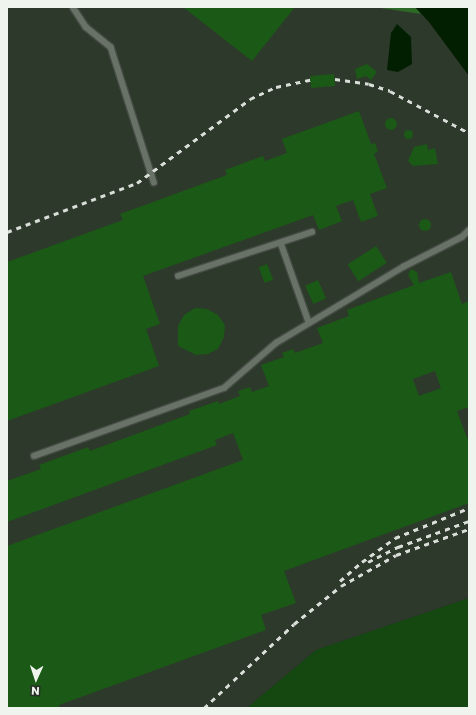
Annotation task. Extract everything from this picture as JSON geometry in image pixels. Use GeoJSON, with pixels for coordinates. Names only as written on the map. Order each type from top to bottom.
{"type":"FeatureCollection","features":[{"type":"Feature","properties":{"kind":"lane"},"geometry":{"type":"LineString","coordinates":[[72,7],[86,27],[111,47],[154,182]]}},
{"type":"Feature","properties":{"kind":"lane"},"geometry":{"type":"LineString","coordinates":[[34,456],[224,388],[276,343],[403,267],[462,237],[469,230]]}},
{"type":"Feature","properties":{"kind":"lane"},"geometry":{"type":"LineString","coordinates":[[178,276],[312,232]]}},
{"type":"Feature","properties":{"kind":"lane"},"geometry":{"type":"LineString","coordinates":[[281,243],[309,322]]}},
{"type":"Feature","properties":{"kind":"shaded area"},"geometry":{"type":"Polygon","coordinates":[[[7,7],[415,7],[429,22],[469,76],[469,598],[316,650],[247,708],[7,708],[7,7]]]}},
{"type":"Feature","properties":{"kind":"shaded area"},"geometry":{"type":"Polygon","coordinates":[[[415,7],[469,7],[469,76],[429,22],[415,7]]]}},
{"type":"Feature","properties":{"kind":"shaded area"},"geometry":{"type":"Polygon","coordinates":[[[397,24],[411,37],[412,64],[398,72],[387,70],[391,33],[397,24]]]}},
{"type":"Feature","properties":{"kind":"green space"},"geometry":{"type":"Polygon","coordinates":[[[374,7],[415,7],[421,14],[374,7]]]}},
{"type":"Feature","properties":{"kind":"green space"},"geometry":{"type":"Polygon","coordinates":[[[469,598],[469,708],[247,708],[316,650],[469,598]]]}},
{"type":"Feature","properties":{"kind":"building"},"geometry":{"type":"Polygon","coordinates":[[[183,7],[295,7],[252,61],[183,7]]]}},
{"type":"Feature","properties":{"kind":"building"},"geometry":{"type":"Polygon","coordinates":[[[367,64],[377,72],[371,80],[366,76],[357,79],[355,69],[367,64]]]}},
{"type":"Feature","properties":{"kind":"building"},"geometry":{"type":"Polygon","coordinates":[[[334,74],[335,86],[311,88],[310,76],[334,74]]]}},
{"type":"Feature","properties":{"kind":"building"},"geometry":{"type":"Polygon","coordinates":[[[359,111],[371,144],[375,143],[378,152],[374,154],[387,188],[370,194],[378,216],[361,222],[353,200],[336,206],[342,221],[319,230],[313,215],[143,276],[160,324],[146,329],[159,366],[7,421],[7,262],[123,220],[120,214],[227,175],[225,170],[263,156],[265,161],[287,153],[282,139],[359,111]]]}},
{"type":"Feature","properties":{"kind":"building"},"geometry":{"type":"Polygon","coordinates":[[[393,118],[396,119],[396,129],[389,130],[386,129],[385,122],[386,119],[393,118]]]}},
{"type":"Feature","properties":{"kind":"building"},"geometry":{"type":"Polygon","coordinates":[[[406,130],[410,130],[412,134],[410,138],[406,138],[404,136],[404,132],[406,130]]]}},
{"type":"Feature","properties":{"kind":"building"},"geometry":{"type":"Polygon","coordinates":[[[427,144],[428,150],[435,148],[438,164],[413,166],[408,161],[414,147],[427,144]]]}},
{"type":"Feature","properties":{"kind":"building"},"geometry":{"type":"Polygon","coordinates":[[[423,219],[427,219],[431,225],[427,231],[423,231],[419,227],[419,223],[423,219]]]}},
{"type":"Feature","properties":{"kind":"building"},"geometry":{"type":"Polygon","coordinates":[[[376,246],[387,263],[358,281],[347,265],[376,246]]]}},
{"type":"Feature","properties":{"kind":"building"},"geometry":{"type":"Polygon","coordinates":[[[267,264],[273,280],[265,283],[259,267],[267,264]]]}},
{"type":"Feature","properties":{"kind":"building"},"geometry":{"type":"Polygon","coordinates":[[[411,269],[417,272],[419,283],[451,272],[462,304],[469,301],[469,407],[457,411],[469,443],[469,503],[284,571],[296,603],[261,615],[266,630],[59,705],[60,708],[7,708],[7,546],[243,460],[233,433],[215,440],[217,445],[7,522],[7,481],[41,469],[39,465],[88,447],[90,451],[190,414],[189,411],[218,401],[219,404],[240,396],[238,391],[250,387],[252,392],[269,386],[261,365],[284,357],[282,353],[293,349],[295,353],[323,343],[317,328],[349,316],[347,310],[414,285],[408,275],[411,269]],[[435,371],[413,379],[419,396],[441,388],[435,371]]]}},
{"type":"Feature","properties":{"kind":"building"},"geometry":{"type":"Polygon","coordinates":[[[318,280],[326,298],[313,304],[305,286],[318,280]]]}},
{"type":"Feature","properties":{"kind":"building"},"geometry":{"type":"Polygon","coordinates":[[[195,308],[207,309],[218,315],[225,325],[224,337],[218,349],[208,354],[196,355],[178,346],[178,326],[184,315],[195,308]]]}},
{"type":"Feature","properties":{"kind":"railway"},"geometry":{"type":"LineString","coordinates":[[335,79],[369,84],[390,91],[469,133]]}},
{"type":"Feature","properties":{"kind":"railway"},"geometry":{"type":"LineString","coordinates":[[7,232],[137,183],[250,99],[276,87],[310,80]]}},
{"type":"Feature","properties":{"kind":"railway"},"geometry":{"type":"LineString","coordinates":[[340,581],[362,562],[395,538],[469,508]]}},
{"type":"Feature","properties":{"kind":"railway"},"geometry":{"type":"LineString","coordinates":[[368,562],[398,547],[469,521]]}},
{"type":"Feature","properties":{"kind":"railway"},"geometry":{"type":"LineString","coordinates":[[204,708],[294,624],[341,586],[396,555],[469,529]]}}]}
